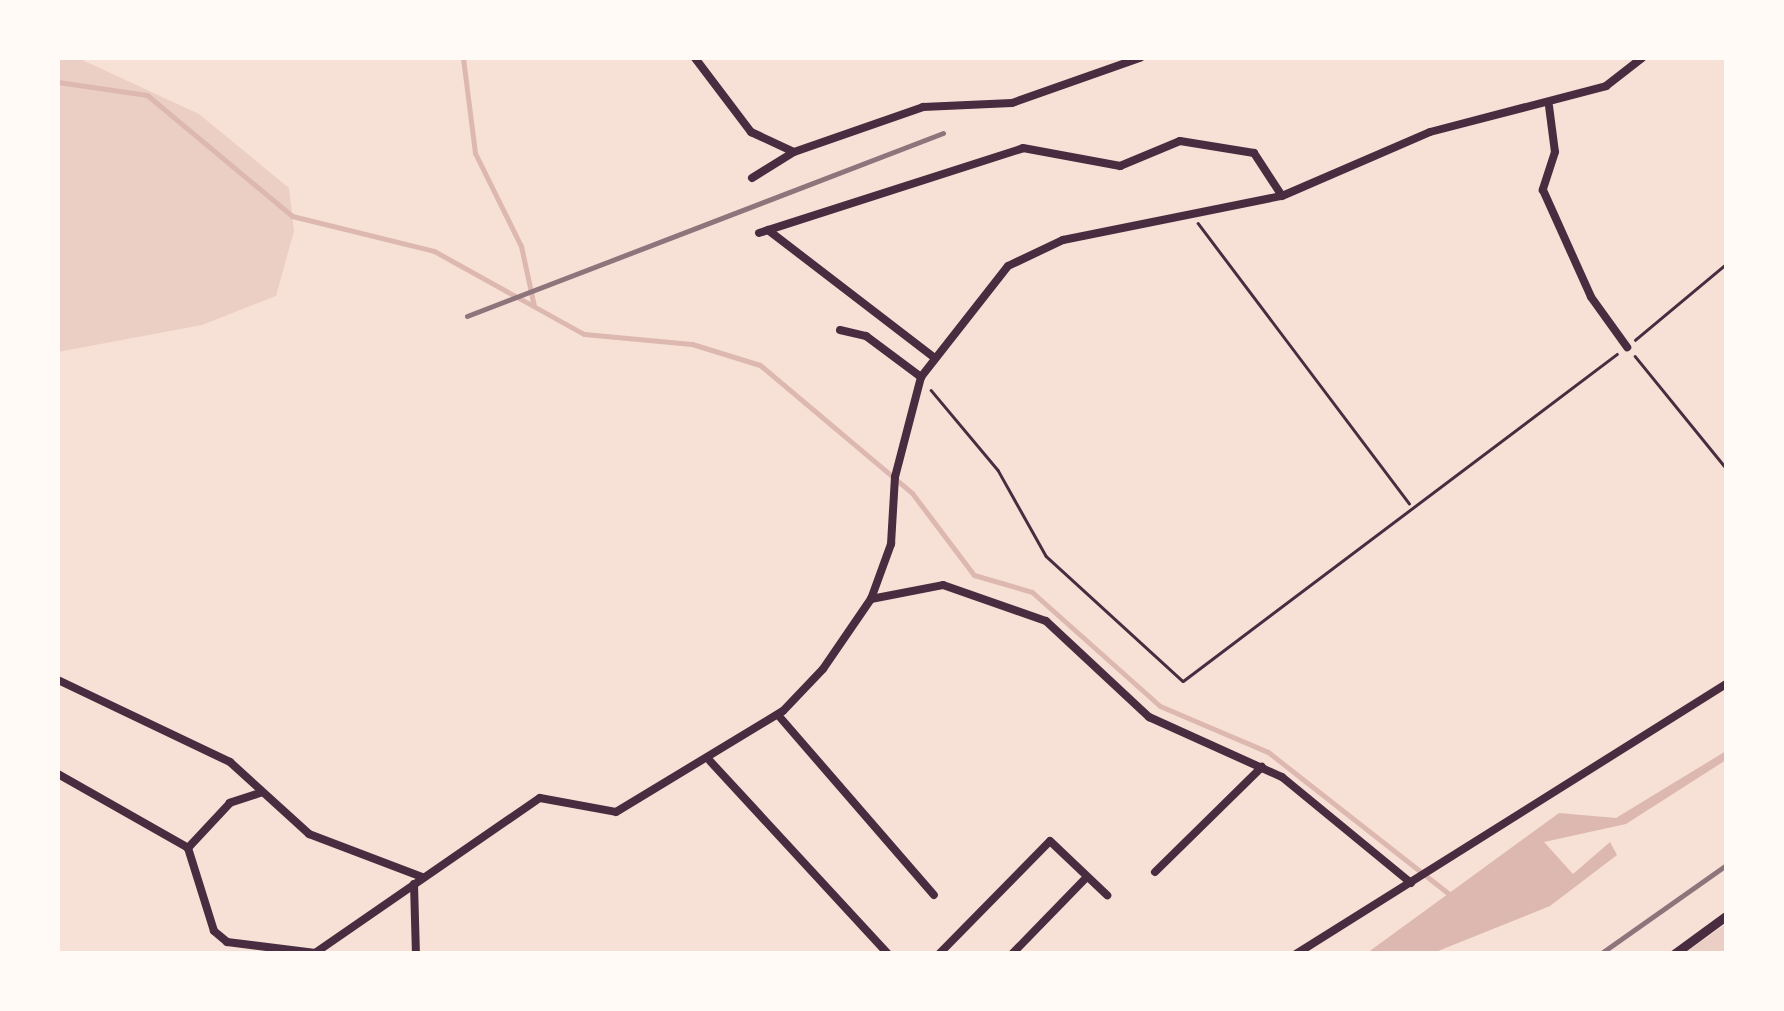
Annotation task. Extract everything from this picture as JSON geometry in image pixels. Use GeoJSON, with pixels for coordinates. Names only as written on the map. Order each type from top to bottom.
{"type":"FeatureCollection","features":[{"type":"Feature","properties":{"kind":"street"},"geometry":{"type":"LineString","coordinates":[[694,58],[750,132],[794,152]]}},
{"type":"Feature","properties":{"kind":"street"},"geometry":{"type":"LineString","coordinates":[[752,178],[794,152],[924,107],[1012,103],[1140,58]]}},
{"type":"Feature","properties":{"kind":"street"},"geometry":{"type":"LineString","coordinates":[[58,774],[188,848],[214,932],[227,942],[315,953],[540,798],[616,812],[710,762],[778,715],[871,599],[891,544],[892,493],[921,378],[1008,266],[1031,254],[1195,212],[1282,196],[1430,132],[1549,106],[1606,86],[1642,58]]}},
{"type":"Feature","properties":{"kind":"street"},"geometry":{"type":"LineString","coordinates":[[1549,106],[1554,152],[1543,190],[1591,297],[1627,347]]}},
{"type":"Feature","properties":{"kind":"street"},"geometry":{"type":"LineString","coordinates":[[936,358],[763,231],[1023,148],[1120,166],[1180,141],[1254,152],[1282,196]]}},
{"type":"Feature","properties":{"kind":"street"},"geometry":{"type":"LineString","coordinates":[[840,330],[866,336],[921,378]]}},
{"type":"Feature","properties":{"kind":"street"},"geometry":{"type":"LineString","coordinates":[[871,599],[943,586],[1006,603],[1046,622],[1150,717],[1262,767],[1413,882]]}},
{"type":"Feature","properties":{"kind":"street"},"geometry":{"type":"LineString","coordinates":[[58,680],[190,740],[309,834],[422,877]]}},
{"type":"Feature","properties":{"kind":"street"},"geometry":{"type":"LineString","coordinates":[[1296,954],[1726,684]]}},
{"type":"Feature","properties":{"kind":"street"},"geometry":{"type":"LineString","coordinates":[[778,715],[934,895]]}},
{"type":"Feature","properties":{"kind":"street"},"geometry":{"type":"LineString","coordinates":[[710,762],[888,954]]}},
{"type":"Feature","properties":{"kind":"street"},"geometry":{"type":"LineString","coordinates":[[1155,872],[1262,767]]}},
{"type":"Feature","properties":{"kind":"street"},"geometry":{"type":"LineString","coordinates":[[188,848],[230,803],[260,793]]}},
{"type":"Feature","properties":{"kind":"street"},"geometry":{"type":"LineString","coordinates":[[939,954],[1050,841],[1106,895]]}},
{"type":"Feature","properties":{"kind":"street"},"geometry":{"type":"LineString","coordinates":[[1012,954],[1087,877]]}},
{"type":"Feature","properties":{"kind":"street"},"geometry":{"type":"LineString","coordinates":[[414,884],[416,954]]}},
{"type":"Feature","properties":{"kind":"street"},"geometry":{"type":"LineString","coordinates":[[1674,954],[1726,916]]}},
{"type":"Feature","properties":{"kind":"path"},"geometry":{"type":"LineString","coordinates":[[1195,212],[1203,240],[1410,505]]}},
{"type":"Feature","properties":{"kind":"path"},"geometry":{"type":"LineString","coordinates":[[921,378],[998,470],[1046,556],[1184,681],[1410,505],[1627,347],[1726,264]]}},
{"type":"Feature","properties":{"kind":"path"},"geometry":{"type":"LineString","coordinates":[[1627,347],[1726,468]]}},
{"type":"Feature","properties":{"kind":"shaded area"},"geometry":{"type":"Polygon","coordinates":[[[58,58],[78,58],[199,114],[289,188],[294,231],[276,296],[202,325],[58,352],[58,58]]]}},
{"type":"Feature","properties":{"kind":"shaded area"},"geometry":{"type":"Polygon","coordinates":[[[1726,751],[1726,760],[1626,824],[1544,842],[1573,874],[1610,842],[1617,855],[1550,906],[1433,953],[1367,953],[1559,813],[1616,818],[1726,751]]]}},
{"type":"Feature","properties":{"kind":"shaded area"},"geometry":{"type":"Polygon","coordinates":[[[1726,924],[1726,953],[1684,953],[1726,924]]]}},
{"type":"Feature","properties":{"kind":"waterway"},"geometry":{"type":"LineString","coordinates":[[463,58],[475,153],[521,246],[534,306]]}},
{"type":"Feature","properties":{"kind":"waterway"},"geometry":{"type":"LineString","coordinates":[[58,82],[147,95],[292,216],[434,251],[584,334],[692,344],[760,365],[912,493],[974,575],[1032,592],[1160,706],[1268,752],[1453,897]]}},
{"type":"Feature","properties":{"kind":"railway"},"geometry":{"type":"LineString","coordinates":[[467,316],[943,133]]}},
{"type":"Feature","properties":{"kind":"railway"},"geometry":{"type":"LineString","coordinates":[[1600,954],[1726,865]]}}]}
